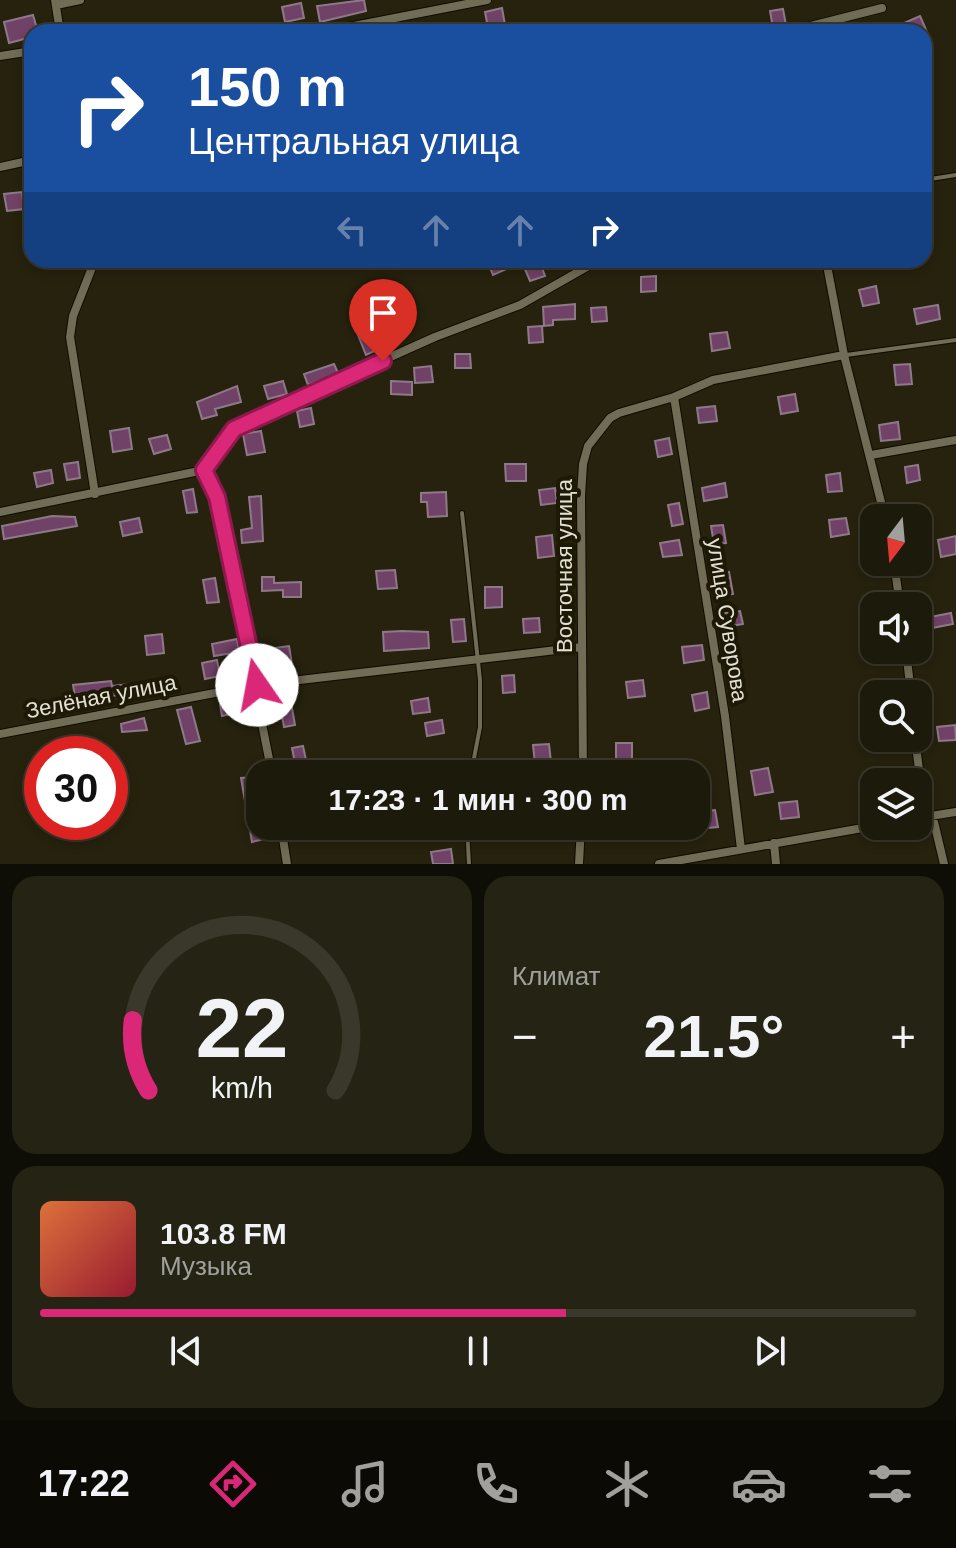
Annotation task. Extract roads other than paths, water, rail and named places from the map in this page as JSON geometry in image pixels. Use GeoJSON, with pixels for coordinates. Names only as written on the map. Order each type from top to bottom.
{"type":"FeatureCollection","features":[{"type":"Feature","properties":{"kind":"street"},"geometry":{"type":"LineString","coordinates":[[59,24],[55,2],[80,0]]}},
{"type":"Feature","properties":{"kind":"street"},"geometry":{"type":"LineString","coordinates":[[364,24],[487,0]]}},
{"type":"Feature","properties":{"kind":"street"},"geometry":{"type":"LineString","coordinates":[[819,24],[882,8]]}},
{"type":"Feature","properties":{"kind":"street"},"geometry":{"type":"LineString","coordinates":[[0,56],[24,52]]}},
{"type":"Feature","properties":{"kind":"street"},"geometry":{"type":"LineString","coordinates":[[0,167],[24,162]]}},
{"type":"Feature","properties":{"kind":"street"},"geometry":{"type":"LineString","coordinates":[[92,268],[73,316],[70,337],[95,494]]}},
{"type":"Feature","properties":{"kind":"street"},"geometry":{"type":"LineString","coordinates":[[0,512],[204,470],[234,429],[254,418],[435,337],[520,305],[585,268]]}},
{"type":"Feature","properties":{"kind":"street"},"geometry":{"type":"LineString","coordinates":[[828,268],[844,355],[882,504]]}},
{"type":"Feature","properties":{"kind":"street","name":"Восточная улица"},"geometry":{"type":"LineString","coordinates":[[583,760],[585,454],[610,418],[674,397],[713,380],[844,355]]}},
{"type":"Feature","properties":{"kind":"street","name":"улица Суворова"},"geometry":{"type":"LineString","coordinates":[[674,397],[725,716],[741,849]]}},
{"type":"Feature","properties":{"kind":"street"},"geometry":{"type":"LineString","coordinates":[[871,455],[956,440]]}},
{"type":"Feature","properties":{"kind":"street"},"geometry":{"type":"LineString","coordinates":[[204,470],[217,497],[270,760]]}},
{"type":"Feature","properties":{"kind":"street","name":"Зелёная улица"},"geometry":{"type":"LineString","coordinates":[[0,734],[257,685],[582,647]]}},
{"type":"Feature","properties":{"kind":"street"},"geometry":{"type":"LineString","coordinates":[[932,816],[956,812]]}},
{"type":"Feature","properties":{"kind":"street"},"geometry":{"type":"LineString","coordinates":[[932,820],[944,864]]}},
{"type":"Feature","properties":{"kind":"street"},"geometry":{"type":"LineString","coordinates":[[659,864],[860,828]]}},
{"type":"Feature","properties":{"kind":"street"},"geometry":{"type":"LineString","coordinates":[[283,840],[287,864]]}},
{"type":"Feature","properties":{"kind":"street"},"geometry":{"type":"LineString","coordinates":[[579,864],[580,840]]}},
{"type":"Feature","properties":{"kind":"street"},"geometry":{"type":"LineString","coordinates":[[774,843],[776,864]]}},
{"type":"Feature","properties":{"kind":"lane"},"geometry":{"type":"LineString","coordinates":[[932,179],[956,175]]}},
{"type":"Feature","properties":{"kind":"lane"},"geometry":{"type":"LineString","coordinates":[[844,355],[956,340]]}},
{"type":"Feature","properties":{"kind":"lane"},"geometry":{"type":"LineString","coordinates":[[462,513],[480,680],[480,727],[474,760]]}},
{"type":"Feature","properties":{"kind":"lane"},"geometry":{"type":"LineString","coordinates":[[468,840],[469,864]]}}]}
